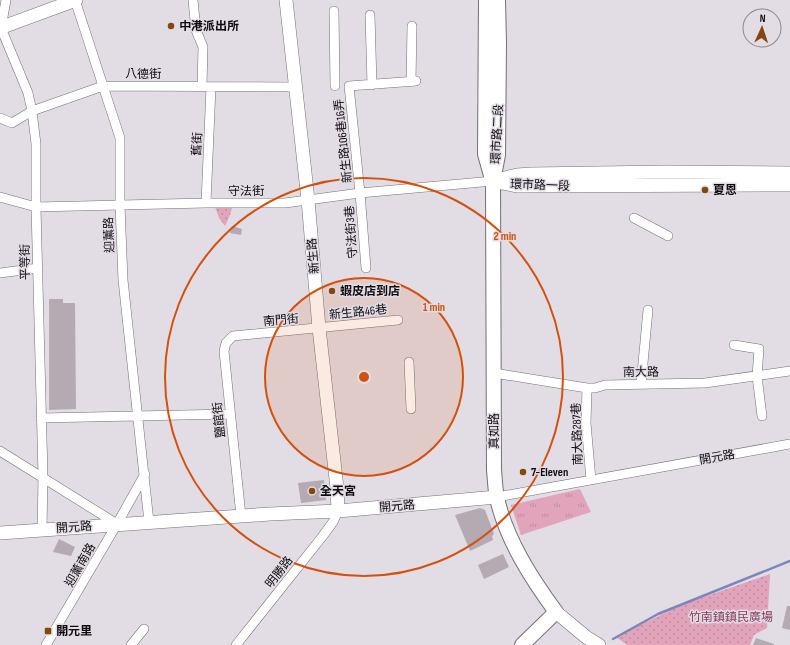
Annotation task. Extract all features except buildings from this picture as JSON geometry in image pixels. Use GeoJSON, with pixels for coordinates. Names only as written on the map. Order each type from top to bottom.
{"type":"FeatureCollection","features":[{"type":"Feature","properties":{"kind":"main road"},"geometry":{"type":"LineString","coordinates":[[1,28],[75,0]]}},
{"type":"Feature","properties":{"kind":"main road","name":"新生路"},"geometry":{"type":"LineString","coordinates":[[286,0],[308,200],[319,328],[337,488],[338,511]]}},
{"type":"Feature","properties":{"kind":"main road","name":"環市路二段"},"geometry":{"type":"LineString","coordinates":[[486,0],[485,154],[493,181]]}},
{"type":"Feature","properties":{"kind":"main road","name":"環市路二段"},"geometry":{"type":"LineString","coordinates":[[493,181],[498,154],[498,0]]}},
{"type":"Feature","properties":{"kind":"main road","name":"環市路一段"},"geometry":{"type":"LineString","coordinates":[[493,181],[517,175],[531,174],[664,172],[790,173]]}},
{"type":"Feature","properties":{"kind":"main road","name":"環市路一段"},"geometry":{"type":"LineString","coordinates":[[493,181],[518,186],[790,185]]}},
{"type":"Feature","properties":{"kind":"main road","name":"真如路"},"geometry":{"type":"LineString","coordinates":[[493,181],[494,470],[497,497],[503,518],[521,560],[541,591],[556,612],[586,637],[599,645]]}},
{"type":"Feature","properties":{"kind":"main road","name":"開元路"},"geometry":{"type":"LineString","coordinates":[[0,533],[117,524],[338,511],[497,497]]}},
{"type":"Feature","properties":{"kind":"main road"},"geometry":{"type":"LineString","coordinates":[[522,645],[556,612]]}},
{"type":"Feature","properties":{"kind":"street"},"geometry":{"type":"LineString","coordinates":[[1,28],[6,0]]}},
{"type":"Feature","properties":{"kind":"street","name":"迎薰路"},"geometry":{"type":"LineString","coordinates":[[75,0],[120,138],[120,206],[123,280],[149,522]]}},
{"type":"Feature","properties":{"kind":"street"},"geometry":{"type":"LineString","coordinates":[[193,0],[196,30],[203,47],[202,86]]}},
{"type":"Feature","properties":{"kind":"street"},"geometry":{"type":"LineString","coordinates":[[334,11],[335,86]]}},
{"type":"Feature","properties":{"kind":"street"},"geometry":{"type":"LineString","coordinates":[[370,15],[372,84],[414,82],[412,26]]}},
{"type":"Feature","properties":{"kind":"street","name":"平等街"},"geometry":{"type":"LineString","coordinates":[[1,28],[28,93],[36,144],[42,530]]}},
{"type":"Feature","properties":{"kind":"street","name":"新生路106巷16弄"},"geometry":{"type":"LineString","coordinates":[[360,194],[349,86],[372,84]]}},
{"type":"Feature","properties":{"kind":"street","name":"八德街"},"geometry":{"type":"LineString","coordinates":[[0,118],[12,123],[32,111],[103,86],[295,87]]}},
{"type":"Feature","properties":{"kind":"street","name":"舊街"},"geometry":{"type":"LineString","coordinates":[[206,203],[211,87]]}},
{"type":"Feature","properties":{"kind":"street","name":"守法街"},"geometry":{"type":"LineString","coordinates":[[0,197],[36,207],[206,203],[285,203],[493,181]]}},
{"type":"Feature","properties":{"kind":"street","name":"守法街3巷"},"geometry":{"type":"LineString","coordinates":[[360,194],[366,268]]}},
{"type":"Feature","properties":{"kind":"street"},"geometry":{"type":"LineString","coordinates":[[634,218],[668,236]]}},
{"type":"Feature","properties":{"kind":"street"},"geometry":{"type":"LineString","coordinates":[[0,273],[38,268]]}},
{"type":"Feature","properties":{"kind":"street"},"geometry":{"type":"LineString","coordinates":[[641,384],[648,310]]}},
{"type":"Feature","properties":{"kind":"street","name":"新生路46巷"},"geometry":{"type":"LineString","coordinates":[[319,328],[398,320]]}},
{"type":"Feature","properties":{"kind":"street","name":"南門街"},"geometry":{"type":"LineString","coordinates":[[244,335],[319,328]]}},
{"type":"Feature","properties":{"kind":"street","name":"鹽館街"},"geometry":{"type":"LineString","coordinates":[[241,516],[224,351],[226,343],[233,336],[244,335]]}},
{"type":"Feature","properties":{"kind":"street"},"geometry":{"type":"LineString","coordinates":[[734,345],[759,349],[757,376],[762,416]]}},
{"type":"Feature","properties":{"kind":"street"},"geometry":{"type":"LineString","coordinates":[[409,362],[411,409]]}},
{"type":"Feature","properties":{"kind":"street","name":"南大路"},"geometry":{"type":"LineString","coordinates":[[494,373],[595,388],[605,385],[706,383],[790,371]]}},
{"type":"Feature","properties":{"kind":"street","name":"南大路287巷"},"geometry":{"type":"LineString","coordinates":[[587,388],[586,423],[591,480]]}},
{"type":"Feature","properties":{"kind":"street"},"geometry":{"type":"LineString","coordinates":[[41,418],[230,414]]}},
{"type":"Feature","properties":{"kind":"street","name":"開元路"},"geometry":{"type":"LineString","coordinates":[[497,497],[790,444]]}},
{"type":"Feature","properties":{"kind":"street"},"geometry":{"type":"LineString","coordinates":[[0,451],[117,524]]}},
{"type":"Feature","properties":{"kind":"street","name":"迎薰南路"},"geometry":{"type":"LineString","coordinates":[[46,645],[145,474]]}},
{"type":"Feature","properties":{"kind":"street","name":"明勝路"},"geometry":{"type":"LineString","coordinates":[[236,645],[322,537],[333,522],[338,511]]}},
{"type":"Feature","properties":{"kind":"street"},"geometry":{"type":"LineString","coordinates":[[131,645],[144,629]]}},
{"type":"Feature","properties":{"kind":"green space"},"geometry":{"type":"Polygon","coordinates":[[[215,207],[232,208],[225,226],[219,218],[215,207]]]}},
{"type":"Feature","properties":{"kind":"green space"},"geometry":{"type":"Polygon","coordinates":[[[580,489],[591,512],[521,535],[511,505],[580,489]]]}},
{"type":"Feature","properties":{"kind":"green space","name":"竹南鎮鎮民廣場"},"geometry":{"type":"Polygon","coordinates":[[[770,574],[767,628],[754,635],[750,645],[627,645],[616,637],[681,605],[770,574]]]}},
{"type":"Feature","properties":{"kind":"waterway"},"geometry":{"type":"LineString","coordinates":[[613,639],[658,614],[790,561]]}},
{"type":"Feature","properties":{"kind":"place","name":"中港派出所"},"geometry":{"type":"Point","coordinates":[171,26]}},
{"type":"Feature","properties":{"kind":"place","name":"夏恩"},"geometry":{"type":"Point","coordinates":[705,190]}},
{"type":"Feature","properties":{"kind":"place","name":"蝦皮店到店"},"geometry":{"type":"Point","coordinates":[332,291]}},
{"type":"Feature","properties":{"kind":"place","name":"7-Eleven"},"geometry":{"type":"Point","coordinates":[523,472]}},
{"type":"Feature","properties":{"kind":"place","name":"全天宮"},"geometry":{"type":"Point","coordinates":[312,491]}},
{"type":"Feature","properties":{"kind":"place","name":"開元里"},"geometry":{"type":"Point","coordinates":[48,631]}}]}
